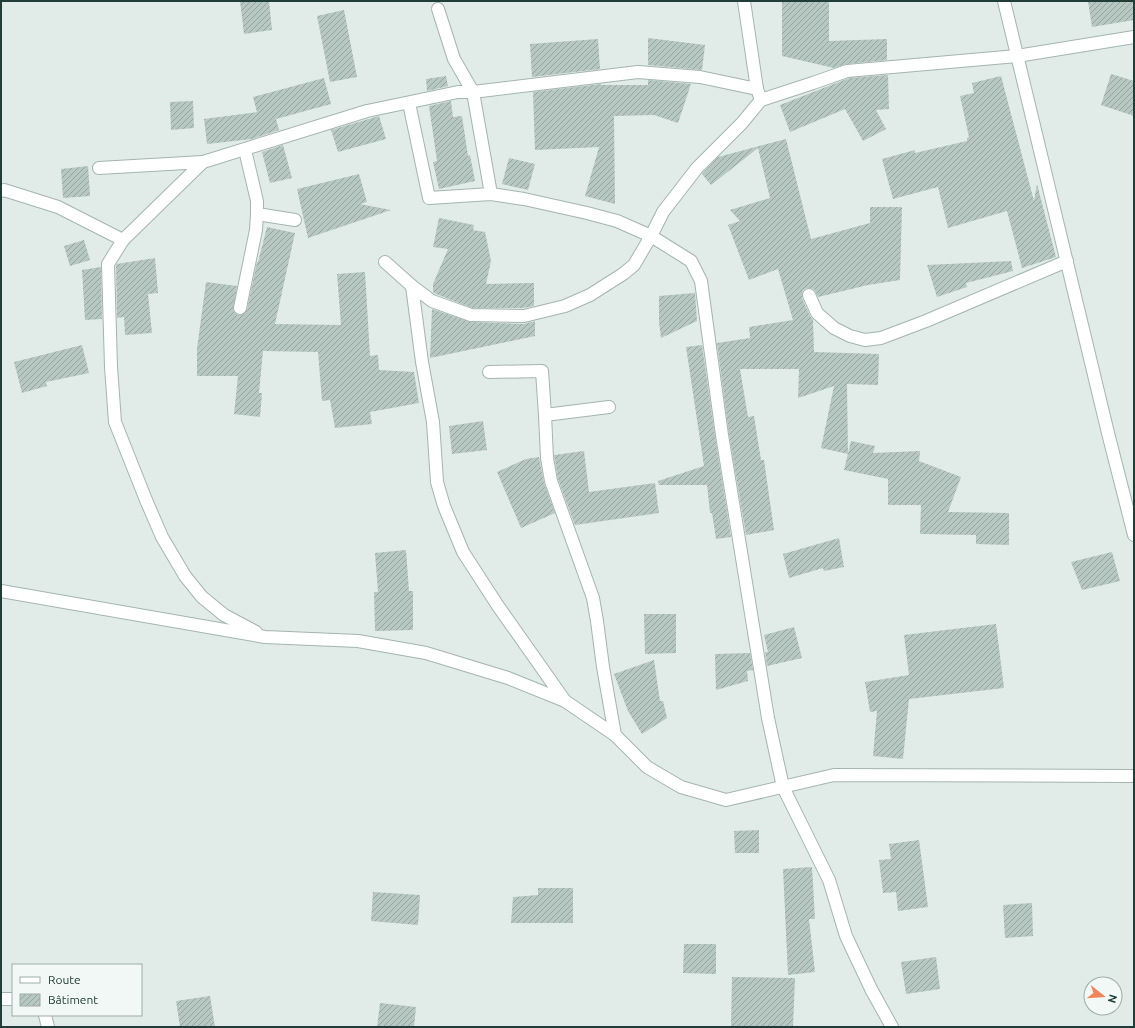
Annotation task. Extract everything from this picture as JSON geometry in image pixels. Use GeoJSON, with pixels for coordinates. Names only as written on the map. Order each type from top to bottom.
{"type":"FeatureCollection","features":[{"type":"Feature","properties":{"kind":"street"},"geometry":{"type":"LineString","coordinates":[[385,262],[412,286],[432,301],[471,315],[524,316],[565,306],[590,295],[623,274],[634,265],[663,212],[697,168],[742,123],[759,94],[744,1]]}},
{"type":"Feature","properties":{"kind":"street"},"geometry":{"type":"LineString","coordinates":[[1004,1],[1134,535]]}},
{"type":"Feature","properties":{"kind":"street"},"geometry":{"type":"LineString","coordinates":[[438,9],[454,59],[473,92],[491,194]]}},
{"type":"Feature","properties":{"kind":"street"},"geometry":{"type":"LineString","coordinates":[[99,168],[203,162],[367,112],[458,92],[473,92],[638,72],[700,77],[759,94],[813,83],[847,71],[1017,56],[1134,37]]}},
{"type":"Feature","properties":{"kind":"street"},"geometry":{"type":"LineString","coordinates":[[409,103],[429,198],[491,194],[524,199],[586,213],[617,221],[651,236],[691,261],[701,281],[722,435],[766,703],[783,787],[829,880],[846,936],[871,989],[892,1027]]}},
{"type":"Feature","properties":{"kind":"street"},"geometry":{"type":"LineString","coordinates":[[240,308],[256,230],[257,214],[257,201],[245,150]]}},
{"type":"Feature","properties":{"kind":"street"},"geometry":{"type":"LineString","coordinates":[[203,162],[123,240],[108,264],[111,367],[115,422],[162,537],[185,576],[202,597],[224,615],[265,637]]}},
{"type":"Feature","properties":{"kind":"street"},"geometry":{"type":"LineString","coordinates":[[1,191],[4,190],[58,207],[123,240]]}},
{"type":"Feature","properties":{"kind":"street"},"geometry":{"type":"LineString","coordinates":[[257,214],[295,220]]}},
{"type":"Feature","properties":{"kind":"street"},"geometry":{"type":"LineString","coordinates":[[809,295],[817,313],[834,328],[850,336],[866,340],[881,338],[1067,261]]}},
{"type":"Feature","properties":{"kind":"street"},"geometry":{"type":"LineString","coordinates":[[412,286],[422,362],[433,422],[437,482],[444,506],[464,552],[498,606],[565,702]]}},
{"type":"Feature","properties":{"kind":"street"},"geometry":{"type":"LineString","coordinates":[[489,372],[542,371],[547,458],[551,481],[593,598],[615,736]]}},
{"type":"Feature","properties":{"kind":"street"},"geometry":{"type":"LineString","coordinates":[[545,415],[609,406]]}},
{"type":"Feature","properties":{"kind":"street"},"geometry":{"type":"LineString","coordinates":[[1,592],[265,637],[358,641],[426,653],[508,678],[565,702],[615,736],[647,767],[681,788],[726,800],[834,775],[1134,776]]}},
{"type":"Feature","properties":{"kind":"street"},"geometry":{"type":"LineString","coordinates":[[1,999],[12,999]]}},
{"type":"Feature","properties":{"kind":"street"},"geometry":{"type":"LineString","coordinates":[[45,1016],[48,1027]]}},
{"type":"Feature","properties":{"kind":"building"},"geometry":{"type":"Polygon","coordinates":[[[240,1],[269,1],[272,30],[244,34],[240,1]]]}},
{"type":"Feature","properties":{"kind":"building"},"geometry":{"type":"Polygon","coordinates":[[[782,1],[829,1],[829,41],[887,39],[887,60],[846,64],[834,68],[782,56],[782,1]]]}},
{"type":"Feature","properties":{"kind":"building"},"geometry":{"type":"Polygon","coordinates":[[[1088,1],[1134,1],[1134,20],[1092,27],[1088,1]]]}},
{"type":"Feature","properties":{"kind":"building"},"geometry":{"type":"Polygon","coordinates":[[[344,10],[357,77],[330,82],[317,16],[344,10]]]}},
{"type":"Feature","properties":{"kind":"building"},"geometry":{"type":"Polygon","coordinates":[[[648,38],[705,45],[702,70],[648,65],[648,38]]]}},
{"type":"Feature","properties":{"kind":"building"},"geometry":{"type":"Polygon","coordinates":[[[598,39],[600,69],[532,77],[530,44],[598,39]]]}},
{"type":"Feature","properties":{"kind":"building"},"geometry":{"type":"Polygon","coordinates":[[[1111,74],[1134,81],[1134,116],[1101,105],[1111,74]]]}},
{"type":"Feature","properties":{"kind":"building"},"geometry":{"type":"Polygon","coordinates":[[[888,75],[889,109],[876,110],[886,129],[863,141],[845,109],[790,132],[780,105],[849,78],[888,75]]]}},
{"type":"Feature","properties":{"kind":"building"},"geometry":{"type":"Polygon","coordinates":[[[446,76],[448,86],[427,91],[426,79],[446,76]]]}},
{"type":"Feature","properties":{"kind":"building"},"geometry":{"type":"Polygon","coordinates":[[[1001,76],[1034,201],[1037,184],[1056,257],[1022,268],[1007,211],[948,228],[938,187],[893,199],[882,159],[915,150],[915,153],[967,141],[967,138],[969,137],[960,96],[974,93],[972,83],[1001,76]]]}},
{"type":"Feature","properties":{"kind":"building"},"geometry":{"type":"Polygon","coordinates":[[[324,78],[331,104],[276,119],[279,130],[252,139],[207,144],[204,119],[257,112],[253,97],[324,78]]]}},
{"type":"Feature","properties":{"kind":"building"},"geometry":{"type":"Polygon","coordinates":[[[648,80],[691,84],[678,123],[654,115],[614,116],[615,204],[585,196],[599,147],[535,150],[533,92],[601,84],[648,85],[648,80]]]}},
{"type":"Feature","properties":{"kind":"building"},"geometry":{"type":"Polygon","coordinates":[[[193,101],[194,128],[171,130],[170,102],[193,101]]]}},
{"type":"Feature","properties":{"kind":"building"},"geometry":{"type":"Polygon","coordinates":[[[451,101],[453,117],[462,116],[468,156],[470,155],[475,181],[439,189],[433,162],[437,161],[429,106],[451,101]]]}},
{"type":"Feature","properties":{"kind":"building"},"geometry":{"type":"Polygon","coordinates":[[[379,116],[386,139],[338,152],[331,130],[379,116]]]}},
{"type":"Feature","properties":{"kind":"building"},"geometry":{"type":"Polygon","coordinates":[[[786,139],[811,239],[870,223],[870,207],[902,207],[900,280],[868,285],[818,297],[814,289],[806,288],[803,290],[802,298],[813,320],[814,352],[879,354],[878,385],[847,384],[848,454],[821,448],[834,386],[798,398],[799,369],[740,369],[748,417],[754,416],[761,460],[764,460],[774,530],[746,535],[729,434],[717,343],[750,338],[749,327],[793,320],[778,269],[749,280],[728,225],[740,221],[730,210],[770,198],[758,148],[711,185],[702,174],[718,157],[786,139]]]}},
{"type":"Feature","properties":{"kind":"building"},"geometry":{"type":"Polygon","coordinates":[[[283,145],[292,178],[270,183],[262,152],[283,145]]]}},
{"type":"Feature","properties":{"kind":"building"},"geometry":{"type":"Polygon","coordinates":[[[509,158],[535,164],[528,190],[502,184],[509,158]]]}},
{"type":"Feature","properties":{"kind":"building"},"geometry":{"type":"Polygon","coordinates":[[[88,166],[90,196],[63,198],[61,169],[88,166]]]}},
{"type":"Feature","properties":{"kind":"building"},"geometry":{"type":"Polygon","coordinates":[[[359,174],[367,202],[360,204],[391,210],[308,238],[297,189],[359,174]]]}},
{"type":"Feature","properties":{"kind":"building"},"geometry":{"type":"Polygon","coordinates":[[[439,218],[474,225],[473,230],[485,232],[491,261],[486,284],[534,283],[534,306],[523,308],[472,308],[433,292],[433,284],[448,249],[433,247],[439,218]]]}},
{"type":"Feature","properties":{"kind":"building"},"geometry":{"type":"Polygon","coordinates":[[[267,227],[295,233],[275,324],[341,325],[337,274],[365,272],[370,356],[378,355],[379,370],[414,372],[419,403],[370,412],[372,424],[335,428],[330,400],[322,401],[318,352],[263,351],[259,393],[262,393],[260,417],[234,414],[238,376],[197,376],[197,349],[206,282],[237,286],[233,310],[238,315],[245,313],[267,227]]]}},
{"type":"Feature","properties":{"kind":"building"},"geometry":{"type":"Polygon","coordinates":[[[84,240],[90,260],[70,266],[64,246],[84,240]]]}},
{"type":"Feature","properties":{"kind":"building"},"geometry":{"type":"Polygon","coordinates":[[[155,258],[158,293],[148,294],[152,333],[125,335],[124,317],[117,318],[116,266],[117,264],[155,258]]]}},
{"type":"Feature","properties":{"kind":"building"},"geometry":{"type":"Polygon","coordinates":[[[1011,261],[1013,271],[966,283],[967,287],[937,297],[927,265],[1011,261]]]}},
{"type":"Feature","properties":{"kind":"building"},"geometry":{"type":"Polygon","coordinates":[[[101,267],[102,319],[85,320],[82,270],[101,267]]]}},
{"type":"Feature","properties":{"kind":"building"},"geometry":{"type":"Polygon","coordinates":[[[695,293],[697,321],[661,338],[659,322],[659,296],[695,293]]]}},
{"type":"Feature","properties":{"kind":"building"},"geometry":{"type":"Polygon","coordinates":[[[432,309],[471,322],[524,324],[535,321],[535,336],[430,358],[432,309]]]}},
{"type":"Feature","properties":{"kind":"building"},"geometry":{"type":"Polygon","coordinates":[[[82,345],[89,373],[46,382],[47,386],[22,393],[14,362],[82,345]]]}},
{"type":"Feature","properties":{"kind":"building"},"geometry":{"type":"Polygon","coordinates":[[[702,345],[731,537],[716,539],[712,513],[710,513],[707,485],[659,485],[658,481],[704,466],[686,347],[702,345]]]}},
{"type":"Feature","properties":{"kind":"building"},"geometry":{"type":"Polygon","coordinates":[[[483,421],[487,450],[452,454],[449,426],[483,421]]]}},
{"type":"Feature","properties":{"kind":"building"},"geometry":{"type":"Polygon","coordinates":[[[851,441],[875,446],[873,453],[920,451],[919,461],[961,477],[948,512],[1009,513],[1009,545],[976,544],[976,535],[920,534],[921,505],[888,505],[888,479],[844,470],[851,441]]]}},
{"type":"Feature","properties":{"kind":"building"},"geometry":{"type":"Polygon","coordinates":[[[584,451],[589,492],[655,483],[659,513],[575,525],[558,479],[554,455],[584,451]]]}},
{"type":"Feature","properties":{"kind":"building"},"geometry":{"type":"Polygon","coordinates":[[[539,457],[544,483],[555,513],[521,528],[497,472],[526,459],[539,457]]]}},
{"type":"Feature","properties":{"kind":"building"},"geometry":{"type":"Polygon","coordinates":[[[839,538],[844,567],[824,571],[823,568],[789,578],[783,554],[839,538]]]}},
{"type":"Feature","properties":{"kind":"building"},"geometry":{"type":"Polygon","coordinates":[[[406,550],[409,591],[413,591],[413,630],[375,631],[374,592],[378,592],[375,553],[406,550]]]}},
{"type":"Feature","properties":{"kind":"building"},"geometry":{"type":"Polygon","coordinates":[[[1112,552],[1120,581],[1082,590],[1071,562],[1112,552]]]}},
{"type":"Feature","properties":{"kind":"building"},"geometry":{"type":"Polygon","coordinates":[[[644,614],[676,614],[676,653],[645,654],[644,614]]]}},
{"type":"Feature","properties":{"kind":"building"},"geometry":{"type":"Polygon","coordinates":[[[996,624],[1004,688],[909,699],[903,759],[873,756],[877,711],[870,712],[865,682],[909,675],[904,635],[996,624]]]}},
{"type":"Feature","properties":{"kind":"building"},"geometry":{"type":"Polygon","coordinates":[[[794,627],[802,658],[767,666],[765,652],[768,652],[764,635],[794,627]]]}},
{"type":"Feature","properties":{"kind":"building"},"geometry":{"type":"Polygon","coordinates":[[[750,653],[753,670],[747,671],[748,681],[716,690],[715,654],[750,653]]]}},
{"type":"Feature","properties":{"kind":"building"},"geometry":{"type":"Polygon","coordinates":[[[654,660],[660,701],[663,701],[667,718],[642,734],[628,711],[614,674],[654,660]]]}},
{"type":"Feature","properties":{"kind":"building"},"geometry":{"type":"Polygon","coordinates":[[[759,830],[759,853],[735,853],[734,831],[759,830]]]}},
{"type":"Feature","properties":{"kind":"building"},"geometry":{"type":"Polygon","coordinates":[[[919,840],[928,907],[898,911],[896,892],[883,893],[879,860],[891,859],[889,844],[919,840]]]}},
{"type":"Feature","properties":{"kind":"building"},"geometry":{"type":"Polygon","coordinates":[[[812,867],[815,919],[809,919],[815,972],[788,975],[783,869],[812,867]]]}},
{"type":"Feature","properties":{"kind":"building"},"geometry":{"type":"Polygon","coordinates":[[[538,888],[573,888],[573,923],[511,923],[513,897],[538,895],[538,888]]]}},
{"type":"Feature","properties":{"kind":"building"},"geometry":{"type":"Polygon","coordinates":[[[373,892],[420,895],[418,925],[371,921],[373,892]]]}},
{"type":"Feature","properties":{"kind":"building"},"geometry":{"type":"Polygon","coordinates":[[[1032,903],[1033,936],[1005,938],[1003,905],[1032,903]]]}},
{"type":"Feature","properties":{"kind":"building"},"geometry":{"type":"Polygon","coordinates":[[[684,944],[716,944],[716,974],[683,973],[684,944]]]}},
{"type":"Feature","properties":{"kind":"building"},"geometry":{"type":"Polygon","coordinates":[[[936,957],[940,989],[906,994],[901,962],[936,957]]]}},
{"type":"Feature","properties":{"kind":"building"},"geometry":{"type":"Polygon","coordinates":[[[732,977],[795,978],[793,1027],[731,1027],[732,977]]]}},
{"type":"Feature","properties":{"kind":"building"},"geometry":{"type":"Polygon","coordinates":[[[210,996],[215,1027],[180,1027],[176,1001],[210,996]]]}},
{"type":"Feature","properties":{"kind":"building"},"geometry":{"type":"Polygon","coordinates":[[[380,1003],[416,1007],[414,1027],[377,1027],[380,1003]]]}}]}
